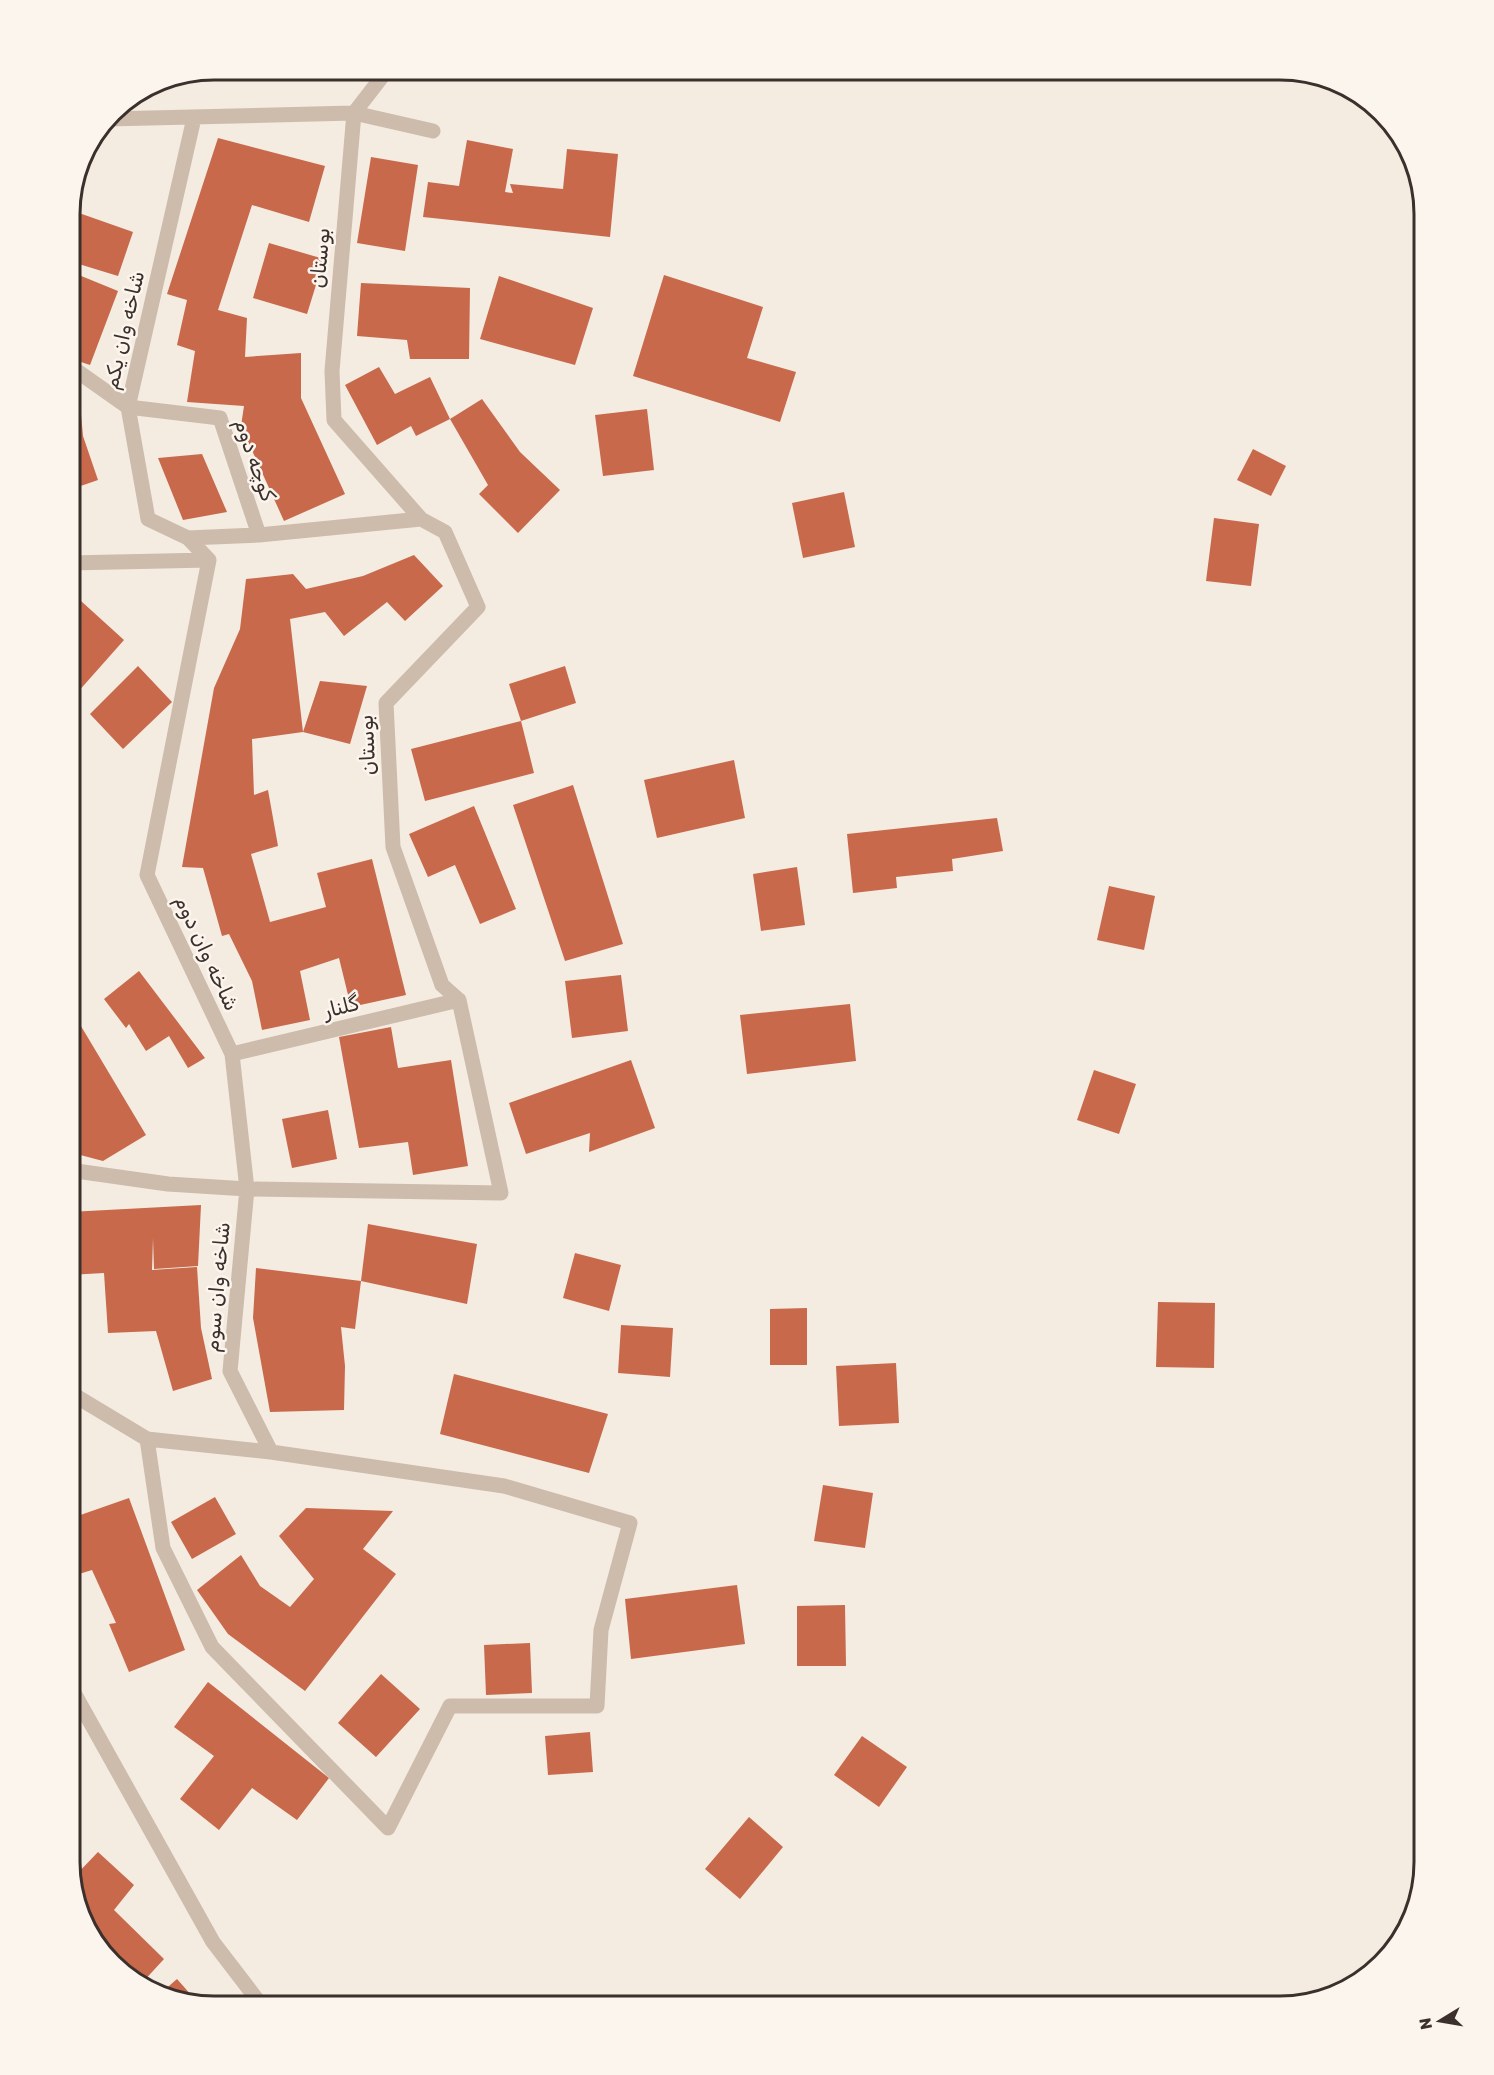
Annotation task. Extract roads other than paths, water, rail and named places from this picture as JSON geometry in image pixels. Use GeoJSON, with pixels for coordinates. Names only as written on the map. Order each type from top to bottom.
{"type":"FeatureCollection","features":[{"type":"Feature","properties":{"kind":"street"},"geometry":{"type":"LineString","coordinates":[[354,113],[380,80]]}},
{"type":"Feature","properties":{"kind":"street"},"geometry":{"type":"LineString","coordinates":[[120,118],[354,113],[433,131]]}},
{"type":"Feature","properties":{"kind":"street","name":"بوستان"},"geometry":{"type":"LineString","coordinates":[[247,1189],[501,1193],[459,1000],[442,985],[393,847],[386,703],[478,607],[445,532],[421,519],[334,420],[332,371],[354,113]]}},
{"type":"Feature","properties":{"kind":"street","name":"شاخه وان یکم"},"geometry":{"type":"LineString","coordinates":[[194,118],[128,407],[148,519],[188,538],[209,560]]}},
{"type":"Feature","properties":{"kind":"street"},"geometry":{"type":"LineString","coordinates":[[80,374],[128,407]]}},
{"type":"Feature","properties":{"kind":"street","name":"کوچه دوم"},"geometry":{"type":"LineString","coordinates":[[128,407],[220,418],[259,535]]}},
{"type":"Feature","properties":{"kind":"street"},"geometry":{"type":"LineString","coordinates":[[188,538],[259,535],[421,519]]}},
{"type":"Feature","properties":{"kind":"street"},"geometry":{"type":"LineString","coordinates":[[80,563],[209,560]]}},
{"type":"Feature","properties":{"kind":"street","name":"شاخه وان دوم"},"geometry":{"type":"LineString","coordinates":[[209,560],[147,875],[232,1054],[247,1189]]}},
{"type":"Feature","properties":{"kind":"street","name":"گلنار"},"geometry":{"type":"LineString","coordinates":[[232,1054],[459,1000]]}},
{"type":"Feature","properties":{"kind":"street"},"geometry":{"type":"LineString","coordinates":[[80,1172],[168,1184],[247,1189]]}},
{"type":"Feature","properties":{"kind":"street","name":"شاخه وان سوم"},"geometry":{"type":"LineString","coordinates":[[247,1189],[230,1371],[271,1452]]}},
{"type":"Feature","properties":{"kind":"street"},"geometry":{"type":"LineString","coordinates":[[80,1399],[147,1439],[271,1452],[504,1485],[630,1523],[601,1630],[597,1706],[450,1706],[388,1828],[212,1647],[163,1548],[147,1439]]}},
{"type":"Feature","properties":{"kind":"street"},"geometry":{"type":"LineString","coordinates":[[80,1704],[213,1942],[254,1995]]}}]}
